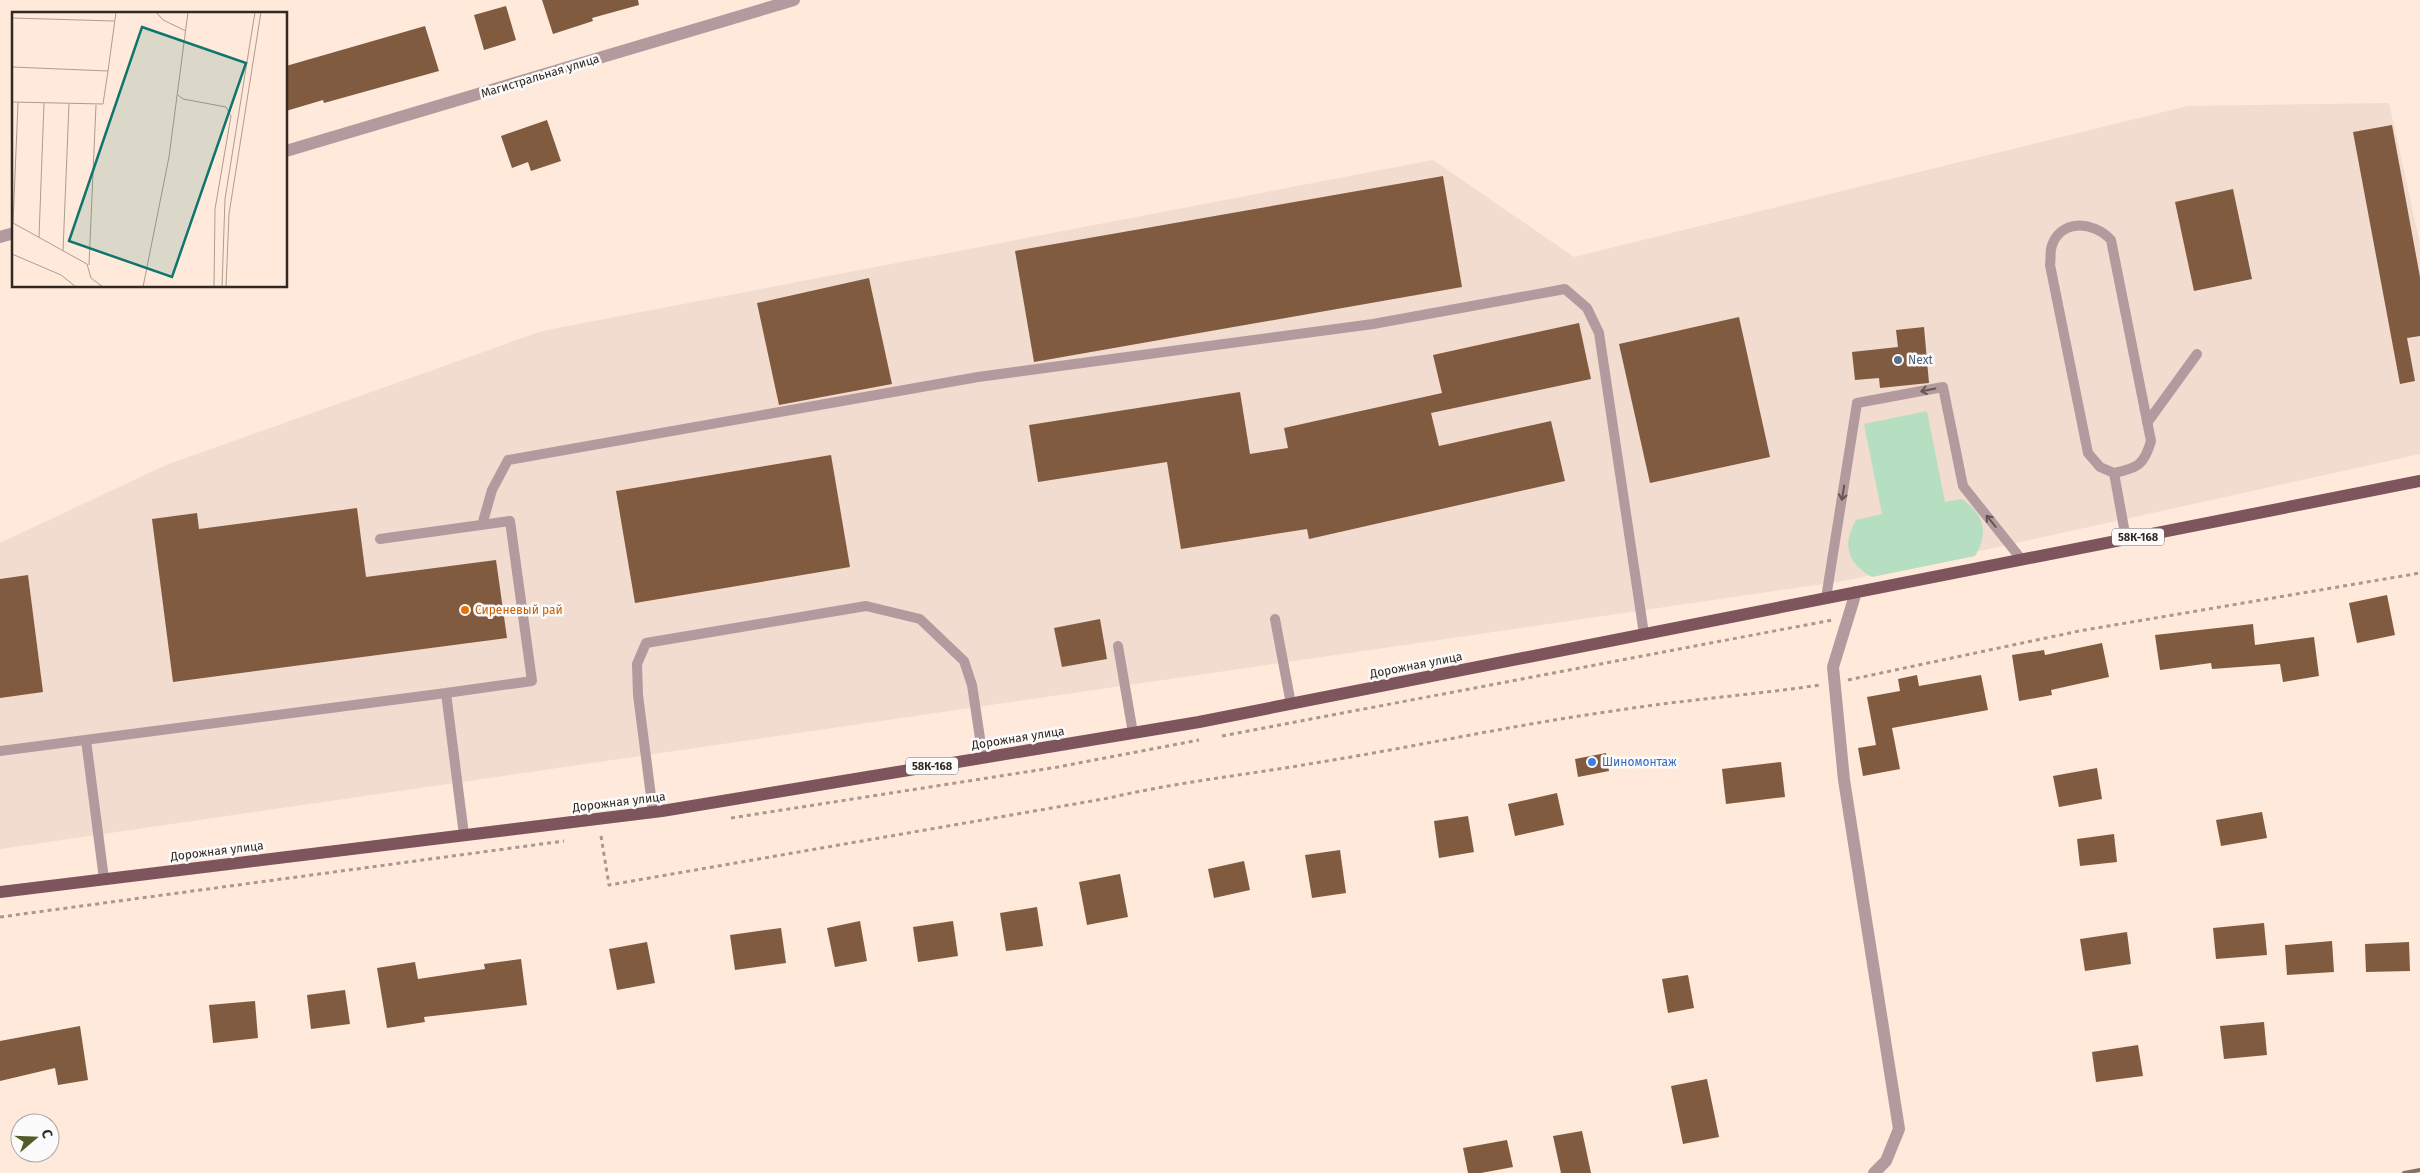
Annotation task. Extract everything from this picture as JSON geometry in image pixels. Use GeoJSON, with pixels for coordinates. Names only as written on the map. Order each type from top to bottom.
{"type":"FeatureCollection","features":[{"type":"Feature","properties":{"kind":"main road","name":"58К-168"},"geometry":{"type":"LineString","coordinates":[[1856,592],[2420,481]]}},
{"type":"Feature","properties":{"kind":"main road","name":"Дорожная улица"},"geometry":{"type":"LineString","coordinates":[[0,892],[654,812],[1133,733],[1291,704],[1856,592]]}},
{"type":"Feature","properties":{"kind":"street","name":"Магистральная улица"},"geometry":{"type":"LineString","coordinates":[[288,150],[794,0]]}},
{"type":"Feature","properties":{"kind":"street"},"geometry":{"type":"LineString","coordinates":[[1856,592],[1833,667],[1834,683],[1844,780],[1899,1129],[1886,1160],[1874,1173]]}},
{"type":"Feature","properties":{"kind":"lane"},"geometry":{"type":"LineString","coordinates":[[2080,224],[2094,226],[2103,231],[2111,240],[2151,441],[2146,458],[2134,469],[2114,473],[2100,467],[2088,453],[2050,265],[2051,247],[2062,232],[2080,224]]}},
{"type":"Feature","properties":{"kind":"lane"},"geometry":{"type":"LineString","coordinates":[[482,525],[492,490],[508,460],[978,377],[1373,324],[1565,289],[1587,308],[1599,333],[1644,634]]}},
{"type":"Feature","properties":{"kind":"lane"},"geometry":{"type":"LineString","coordinates":[[2147,423],[2197,354]]}},
{"type":"Feature","properties":{"kind":"lane"},"geometry":{"type":"LineString","coordinates":[[1826,598],[1857,404],[1943,387],[1962,486],[2022,560]]}},
{"type":"Feature","properties":{"kind":"lane"},"geometry":{"type":"LineString","coordinates":[[2114,473],[2126,539]]}},
{"type":"Feature","properties":{"kind":"lane"},"geometry":{"type":"LineString","coordinates":[[0,751],[532,681],[510,521],[380,539]]}},
{"type":"Feature","properties":{"kind":"lane"},"geometry":{"type":"LineString","coordinates":[[654,812],[637,664],[646,643],[866,606],[920,619],[964,662],[972,686],[983,758]]}},
{"type":"Feature","properties":{"kind":"lane"},"geometry":{"type":"LineString","coordinates":[[1275,619],[1291,704]]}},
{"type":"Feature","properties":{"kind":"lane"},"geometry":{"type":"LineString","coordinates":[[1118,646],[1133,733]]}},
{"type":"Feature","properties":{"kind":"lane"},"geometry":{"type":"LineString","coordinates":[[446,693],[464,835]]}},
{"type":"Feature","properties":{"kind":"lane"},"geometry":{"type":"LineString","coordinates":[[86,740],[104,879]]}},
{"type":"Feature","properties":{"kind":"path"},"geometry":{"type":"LineString","coordinates":[[601,836],[609,885],[1071,805],[1159,786],[1284,769],[1528,724],[1616,710],[1751,695],[1834,683],[2079,631],[2420,573]]}},
{"type":"Feature","properties":{"kind":"shaded area"},"geometry":{"type":"Polygon","coordinates":[[[2389,103],[2420,244],[2420,454],[1844,581],[0,849],[0,543],[166,465],[542,331],[1433,160],[1574,257],[2188,106],[2389,103]]]}},
{"type":"Feature","properties":{"kind":"green space"},"geometry":{"type":"Polygon","coordinates":[[[1927,411],[1945,502],[1962,499],[1975,511],[1982,524],[1982,540],[1975,556],[1872,577],[1857,566],[1849,553],[1848,545],[1856,520],[1882,514],[1864,424],[1927,411]]]}},
{"type":"Feature","properties":{"kind":"building"},"geometry":{"type":"Polygon","coordinates":[[[542,0],[638,0],[639,5],[592,18],[593,21],[553,34],[542,0]]]}},
{"type":"Feature","properties":{"kind":"building"},"geometry":{"type":"Polygon","coordinates":[[[506,6],[516,40],[484,50],[474,15],[506,6]]]}},
{"type":"Feature","properties":{"kind":"building"},"geometry":{"type":"Polygon","coordinates":[[[425,26],[439,71],[324,103],[323,100],[288,110],[288,65],[425,26]]]}},
{"type":"Feature","properties":{"kind":"building"},"geometry":{"type":"Polygon","coordinates":[[[547,120],[561,161],[531,171],[528,162],[512,168],[501,136],[547,120]]]}},
{"type":"Feature","properties":{"kind":"building"},"geometry":{"type":"Polygon","coordinates":[[[2392,125],[2420,277],[2420,336],[2407,338],[2415,381],[2400,384],[2353,132],[2392,125]]]}},
{"type":"Feature","properties":{"kind":"building"},"geometry":{"type":"Polygon","coordinates":[[[1443,176],[1462,287],[1034,362],[1015,251],[1443,176]]]}},
{"type":"Feature","properties":{"kind":"building"},"geometry":{"type":"Polygon","coordinates":[[[2233,189],[2252,279],[2194,291],[2175,202],[2233,189]]]}},
{"type":"Feature","properties":{"kind":"building"},"geometry":{"type":"Polygon","coordinates":[[[869,278],[892,384],[779,405],[757,303],[869,278]]]}},
{"type":"Feature","properties":{"kind":"building"},"geometry":{"type":"Polygon","coordinates":[[[1739,317],[1770,457],[1650,483],[1619,344],[1739,317]]]}},
{"type":"Feature","properties":{"kind":"building"},"geometry":{"type":"Polygon","coordinates":[[[1579,323],[1591,379],[1431,413],[1439,446],[1551,421],[1565,481],[1309,539],[1307,529],[1181,549],[1167,462],[1038,482],[1029,425],[1240,392],[1250,454],[1288,448],[1284,428],[1442,393],[1433,355],[1579,323]]]}},
{"type":"Feature","properties":{"kind":"building"},"geometry":{"type":"Polygon","coordinates":[[[1924,327],[1929,383],[1880,388],[1879,378],[1855,380],[1852,352],[1898,347],[1896,330],[1924,327]]]}},
{"type":"Feature","properties":{"kind":"building"},"geometry":{"type":"Polygon","coordinates":[[[831,455],[850,567],[635,603],[616,491],[831,455]]]}},
{"type":"Feature","properties":{"kind":"building"},"geometry":{"type":"Polygon","coordinates":[[[357,508],[366,577],[496,560],[507,638],[173,682],[152,519],[197,513],[199,529],[357,508]]]}},
{"type":"Feature","properties":{"kind":"building"},"geometry":{"type":"Polygon","coordinates":[[[28,575],[43,692],[0,698],[0,579],[28,575]]]}},
{"type":"Feature","properties":{"kind":"building"},"geometry":{"type":"Polygon","coordinates":[[[2387,595],[2395,635],[2357,643],[2349,603],[2387,595]]]}},
{"type":"Feature","properties":{"kind":"building"},"geometry":{"type":"Polygon","coordinates":[[[1100,619],[1107,659],[1062,667],[1054,628],[1100,619]]]}},
{"type":"Feature","properties":{"kind":"building"},"geometry":{"type":"Polygon","coordinates":[[[2253,624],[2255,645],[2314,637],[2319,676],[2283,682],[2280,664],[2212,669],[2211,663],[2160,670],[2155,635],[2253,624]]]}},
{"type":"Feature","properties":{"kind":"building"},"geometry":{"type":"Polygon","coordinates":[[[2102,643],[2109,677],[2051,690],[2052,695],[2019,701],[2012,655],[2044,650],[2045,655],[2102,643]]]}},
{"type":"Feature","properties":{"kind":"building"},"geometry":{"type":"Polygon","coordinates":[[[1917,675],[1919,686],[1981,675],[1988,710],[1892,728],[1900,769],[1863,776],[1858,748],[1876,745],[1867,697],[1900,691],[1898,679],[1917,675]]]}},
{"type":"Feature","properties":{"kind":"building"},"geometry":{"type":"Polygon","coordinates":[[[1606,753],[1609,771],[1578,777],[1575,759],[1606,753]]]}},
{"type":"Feature","properties":{"kind":"building"},"geometry":{"type":"Polygon","coordinates":[[[1781,762],[1785,797],[1726,804],[1722,769],[1781,762]]]}},
{"type":"Feature","properties":{"kind":"building"},"geometry":{"type":"Polygon","coordinates":[[[2097,768],[2102,799],[2059,807],[2053,776],[2097,768]]]}},
{"type":"Feature","properties":{"kind":"building"},"geometry":{"type":"Polygon","coordinates":[[[1557,793],[1564,825],[1515,836],[1508,804],[1557,793]]]}},
{"type":"Feature","properties":{"kind":"building"},"geometry":{"type":"Polygon","coordinates":[[[2262,812],[2267,838],[2221,846],[2216,820],[2262,812]]]}},
{"type":"Feature","properties":{"kind":"building"},"geometry":{"type":"Polygon","coordinates":[[[1468,816],[1474,852],[1439,858],[1434,821],[1468,816]]]}},
{"type":"Feature","properties":{"kind":"building"},"geometry":{"type":"Polygon","coordinates":[[[2114,834],[2117,862],[2080,866],[2077,839],[2114,834]]]}},
{"type":"Feature","properties":{"kind":"building"},"geometry":{"type":"Polygon","coordinates":[[[1340,850],[1346,893],[1312,898],[1305,855],[1340,850]]]}},
{"type":"Feature","properties":{"kind":"building"},"geometry":{"type":"Polygon","coordinates":[[[1244,861],[1250,890],[1214,898],[1208,869],[1244,861]]]}},
{"type":"Feature","properties":{"kind":"building"},"geometry":{"type":"Polygon","coordinates":[[[1120,874],[1128,917],[1087,925],[1079,882],[1120,874]]]}},
{"type":"Feature","properties":{"kind":"building"},"geometry":{"type":"Polygon","coordinates":[[[1037,907],[1043,946],[1006,951],[1000,913],[1037,907]]]}},
{"type":"Feature","properties":{"kind":"building"},"geometry":{"type":"Polygon","coordinates":[[[860,921],[867,961],[835,967],[827,928],[860,921]]]}},
{"type":"Feature","properties":{"kind":"building"},"geometry":{"type":"Polygon","coordinates":[[[953,921],[958,956],[918,962],[913,927],[953,921]]]}},
{"type":"Feature","properties":{"kind":"building"},"geometry":{"type":"Polygon","coordinates":[[[2264,923],[2267,955],[2216,959],[2213,928],[2264,923]]]}},
{"type":"Feature","properties":{"kind":"building"},"geometry":{"type":"Polygon","coordinates":[[[781,928],[786,963],[735,970],[730,935],[781,928]]]}},
{"type":"Feature","properties":{"kind":"building"},"geometry":{"type":"Polygon","coordinates":[[[2127,932],[2131,964],[2085,971],[2080,939],[2127,932]]]}},
{"type":"Feature","properties":{"kind":"building"},"geometry":{"type":"Polygon","coordinates":[[[2332,941],[2334,972],[2287,975],[2285,945],[2332,941]]]}},
{"type":"Feature","properties":{"kind":"building"},"geometry":{"type":"Polygon","coordinates":[[[647,942],[655,983],[617,990],[609,949],[647,942]]]}},
{"type":"Feature","properties":{"kind":"building"},"geometry":{"type":"Polygon","coordinates":[[[2409,942],[2410,971],[2366,972],[2365,944],[2409,942]]]}},
{"type":"Feature","properties":{"kind":"building"},"geometry":{"type":"Polygon","coordinates":[[[521,959],[527,1005],[424,1017],[425,1022],[387,1028],[377,968],[415,962],[418,979],[485,969],[484,964],[521,959]]]}},
{"type":"Feature","properties":{"kind":"building"},"geometry":{"type":"Polygon","coordinates":[[[1688,975],[1694,1008],[1668,1013],[1662,979],[1688,975]]]}},
{"type":"Feature","properties":{"kind":"building"},"geometry":{"type":"Polygon","coordinates":[[[345,990],[350,1024],[311,1029],[307,995],[345,990]]]}},
{"type":"Feature","properties":{"kind":"building"},"geometry":{"type":"Polygon","coordinates":[[[255,1001],[258,1038],[213,1043],[209,1005],[255,1001]]]}},
{"type":"Feature","properties":{"kind":"building"},"geometry":{"type":"Polygon","coordinates":[[[2264,1022],[2267,1055],[2224,1059],[2220,1026],[2264,1022]]]}},
{"type":"Feature","properties":{"kind":"building"},"geometry":{"type":"Polygon","coordinates":[[[80,1026],[88,1080],[58,1085],[55,1068],[0,1081],[0,1041],[80,1026]]]}},
{"type":"Feature","properties":{"kind":"building"},"geometry":{"type":"Polygon","coordinates":[[[2138,1045],[2143,1076],[2096,1082],[2092,1052],[2138,1045]]]}},
{"type":"Feature","properties":{"kind":"building"},"geometry":{"type":"Polygon","coordinates":[[[1707,1079],[1719,1137],[1683,1144],[1671,1086],[1707,1079]]]}},
{"type":"Feature","properties":{"kind":"building"},"geometry":{"type":"Polygon","coordinates":[[[1582,1131],[1591,1173],[1561,1173],[1553,1136],[1582,1131]]]}},
{"type":"Feature","properties":{"kind":"building"},"geometry":{"type":"Polygon","coordinates":[[[1507,1140],[1513,1167],[1481,1173],[1468,1173],[1463,1148],[1507,1140]]]}},
{"type":"Feature","properties":{"kind":"railway"},"geometry":{"type":"LineString","coordinates":[[2404,1173],[2420,1170]]}},
{"type":"Feature","properties":{"kind":"place","name":"Next"},"geometry":{"type":"Point","coordinates":[1898,360]}},
{"type":"Feature","properties":{"kind":"place","name":"Сиреневый рай"},"geometry":{"type":"Point","coordinates":[465,610]}},
{"type":"Feature","properties":{"kind":"place","name":"Шиномонтаж"},"geometry":{"type":"Point","coordinates":[1592,762]}}]}
